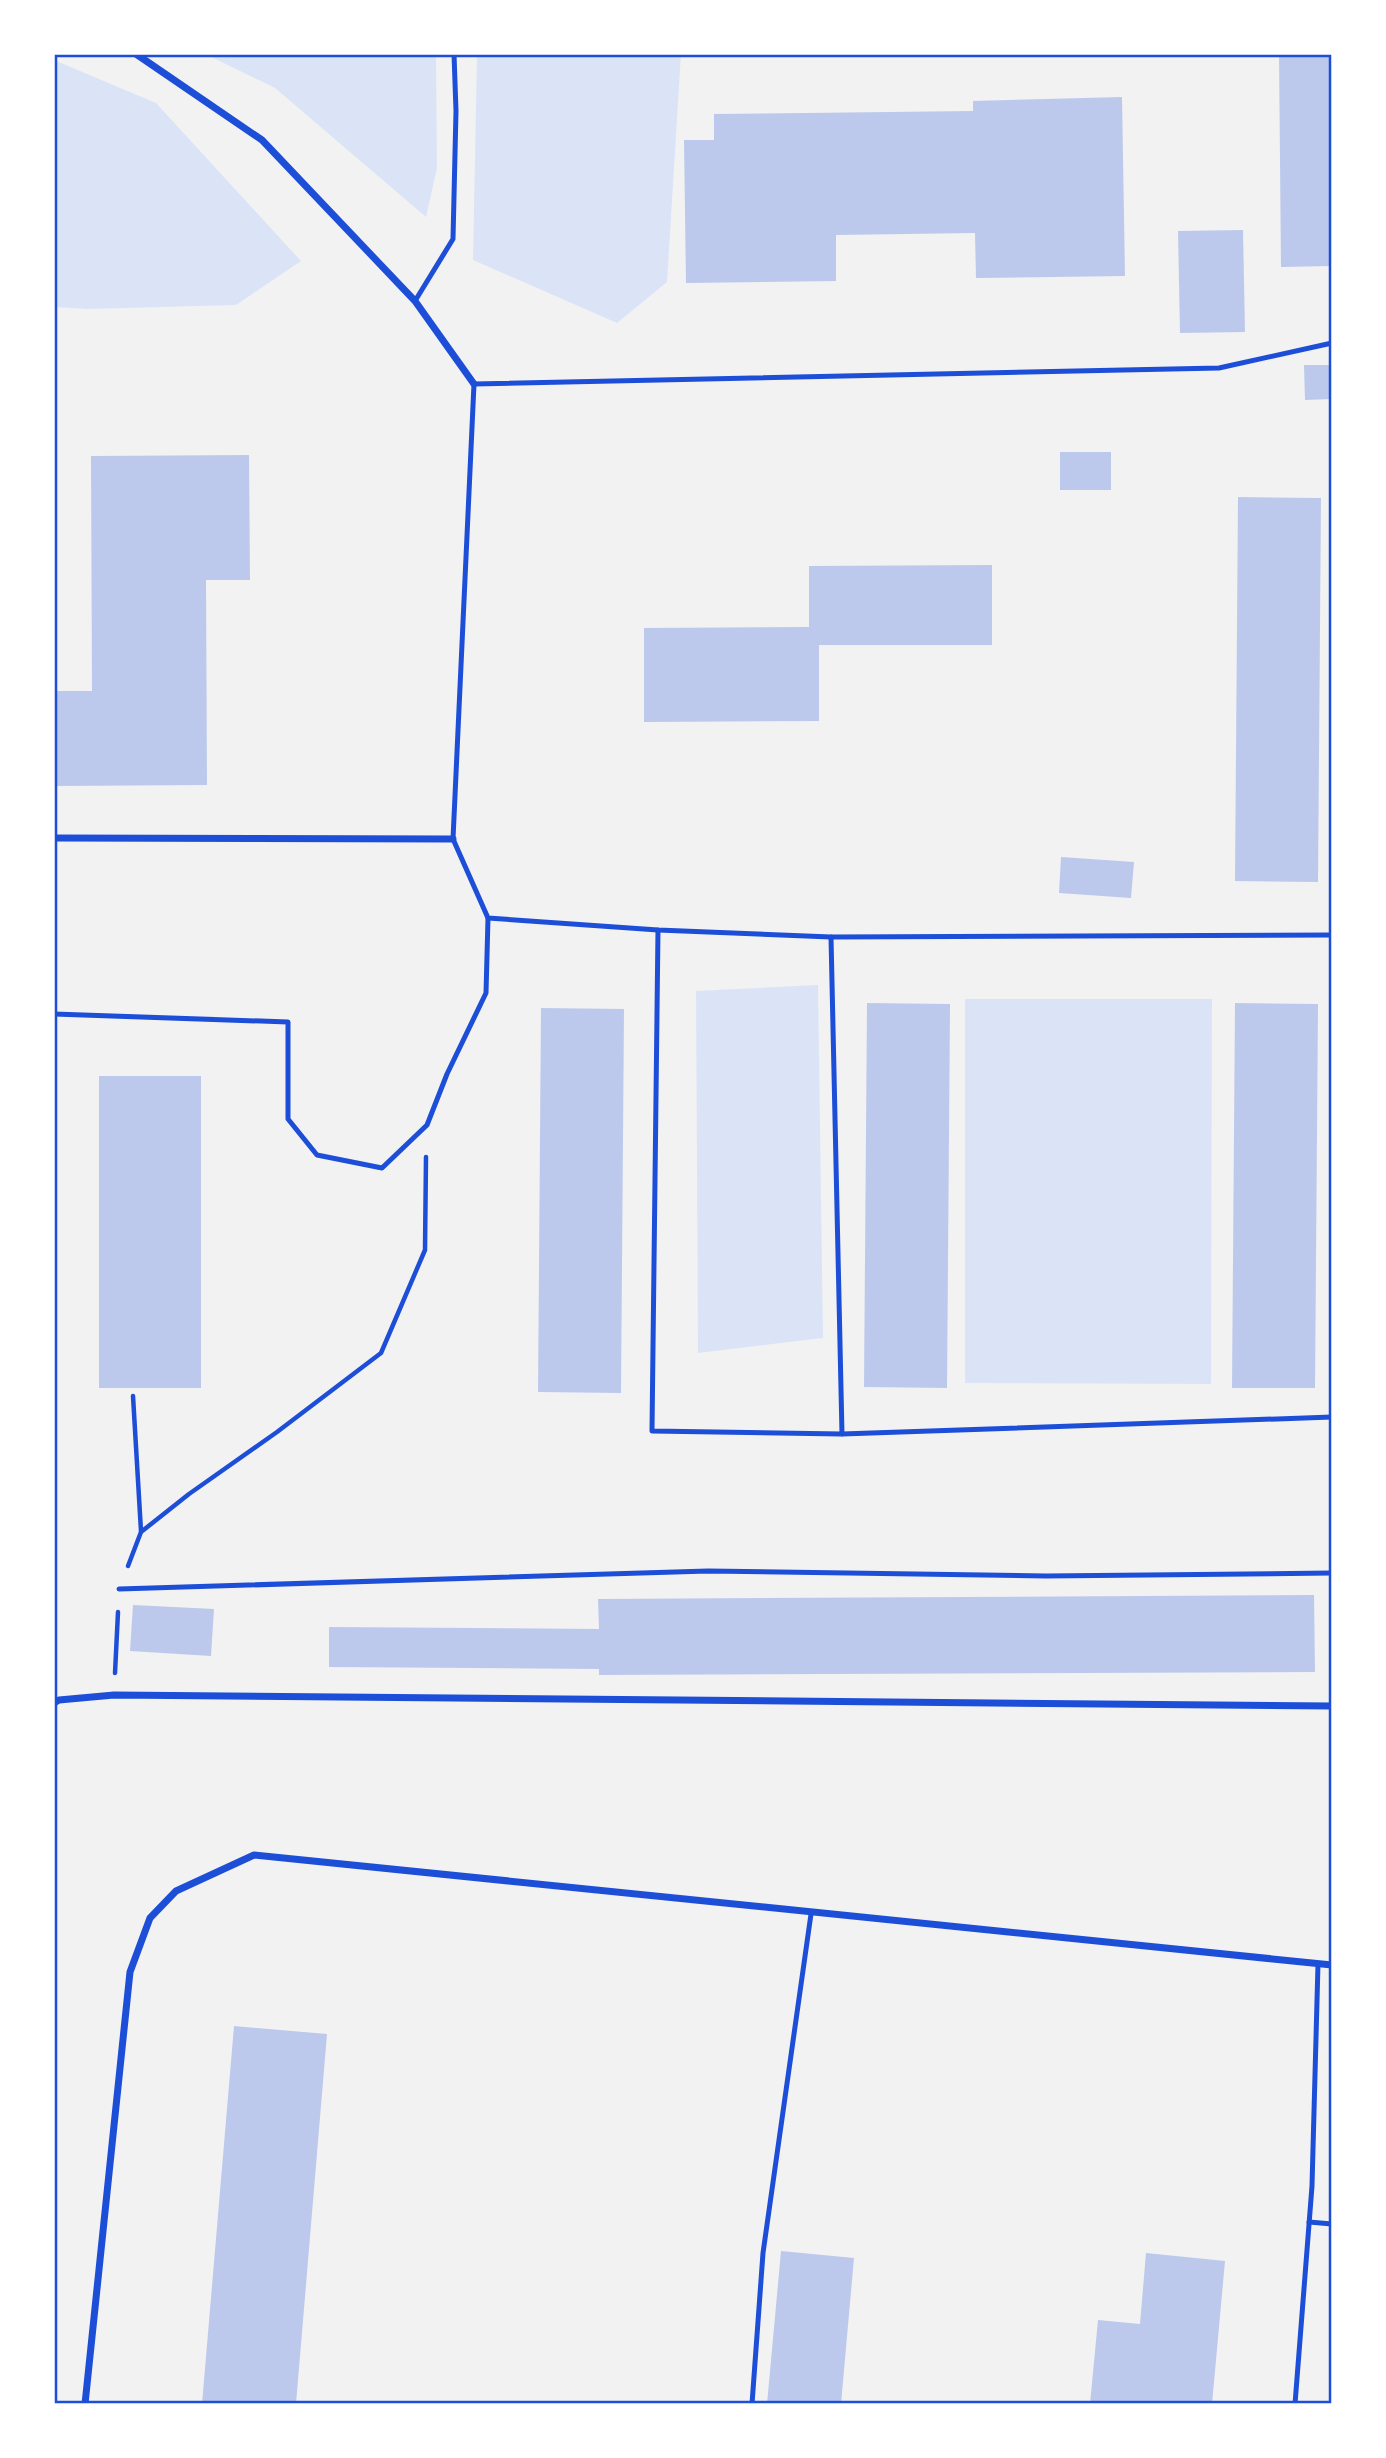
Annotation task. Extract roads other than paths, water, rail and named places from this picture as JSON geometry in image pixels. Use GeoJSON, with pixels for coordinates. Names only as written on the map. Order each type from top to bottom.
{"type":"FeatureCollection","features":[{"type":"Feature","properties":{"kind":"street"},"geometry":{"type":"LineString","coordinates":[[136,54],[262,141],[415,301],[474,384]]}},
{"type":"Feature","properties":{"kind":"street"},"geometry":{"type":"LineString","coordinates":[[54,838],[453,839]]}},
{"type":"Feature","properties":{"kind":"street"},"geometry":{"type":"LineString","coordinates":[[54,1703],[59,1700],[114,1695],[1332,1706]]}},
{"type":"Feature","properties":{"kind":"street"},"geometry":{"type":"LineString","coordinates":[[85,2404],[130,1972],[150,1918],[176,1891],[254,1855],[1332,1965]]}},
{"type":"Feature","properties":{"kind":"lane"},"geometry":{"type":"LineString","coordinates":[[415,301],[453,239],[456,111],[454,54]]}},
{"type":"Feature","properties":{"kind":"lane"},"geometry":{"type":"LineString","coordinates":[[54,1014],[288,1022],[288,1119],[317,1155],[382,1168],[427,1125],[447,1074],[486,993],[488,918],[453,839],[474,384],[1219,368],[1332,343]]}},
{"type":"Feature","properties":{"kind":"lane"},"geometry":{"type":"LineString","coordinates":[[488,918],[658,930],[831,937],[1332,935]]}},
{"type":"Feature","properties":{"kind":"lane"},"geometry":{"type":"LineString","coordinates":[[658,930],[652,1431],[842,1434],[1332,1417]]}},
{"type":"Feature","properties":{"kind":"lane"},"geometry":{"type":"LineString","coordinates":[[831,937],[842,1434]]}},
{"type":"Feature","properties":{"kind":"lane"},"geometry":{"type":"LineString","coordinates":[[119,1588],[708,1571],[1046,1576],[1332,1573]]}},
{"type":"Feature","properties":{"kind":"lane"},"geometry":{"type":"LineString","coordinates":[[752,2404],[765,2239],[811,1913]]}},
{"type":"Feature","properties":{"kind":"lane"},"geometry":{"type":"LineString","coordinates":[[1294,2404],[1312,2186],[1318,1964]]}},
{"type":"Feature","properties":{"kind":"lane"},"geometry":{"type":"LineString","coordinates":[[1310,2222],[1332,2224]]}}]}
